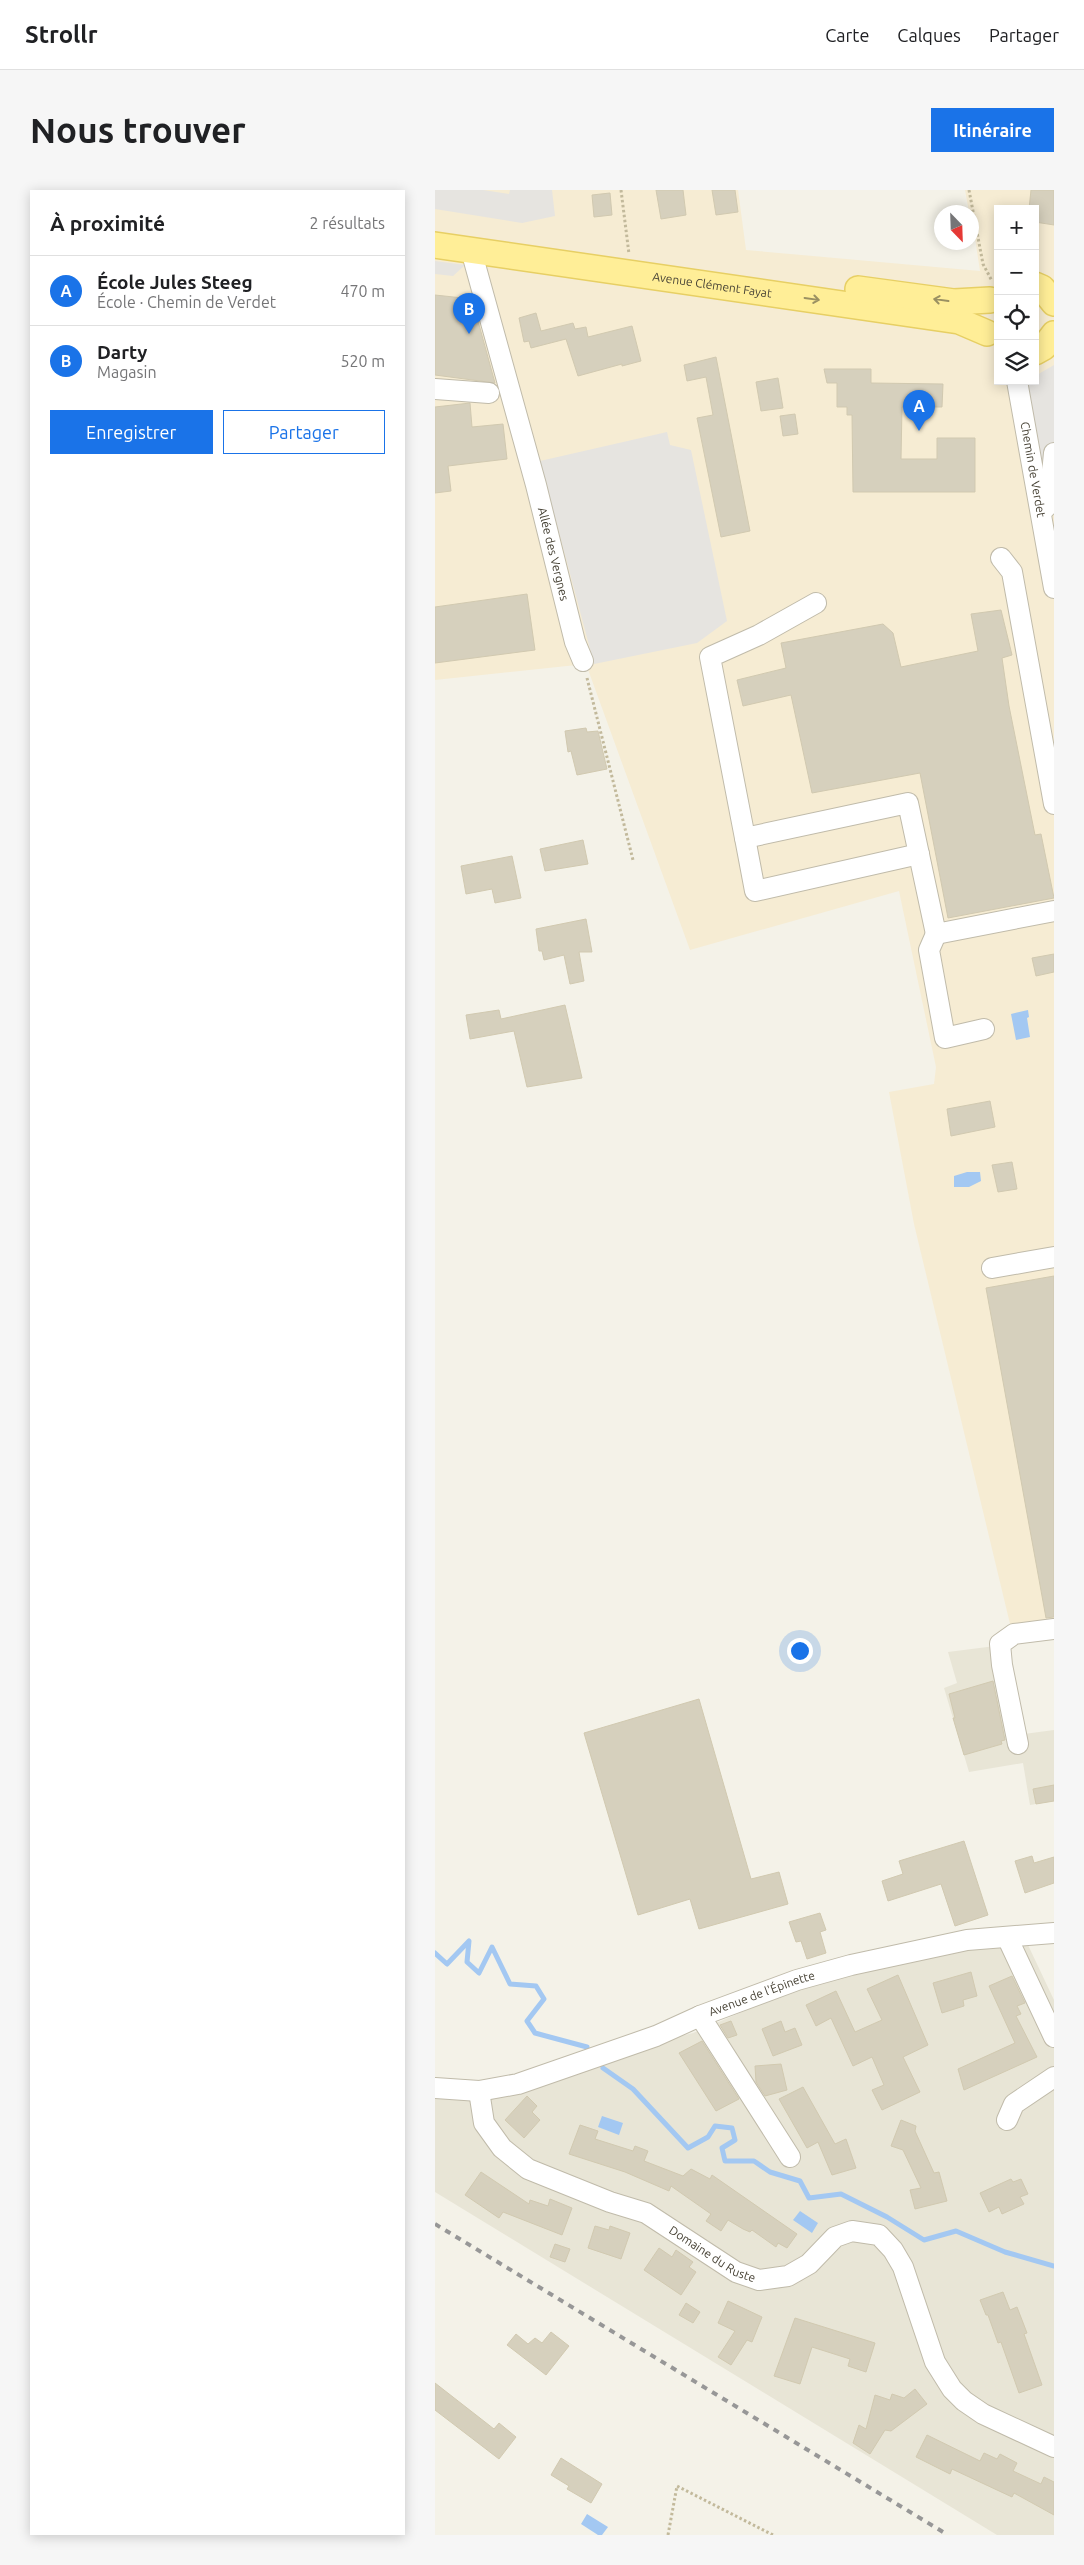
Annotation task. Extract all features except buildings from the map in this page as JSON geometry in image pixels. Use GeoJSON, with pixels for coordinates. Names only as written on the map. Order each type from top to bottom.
{"type":"FeatureCollection","features":[{"type":"Feature","properties":{"kind":"main road","name":"Avenue Clément Fayat"},"geometry":{"type":"LineString","coordinates":[[435,231],[954,302],[994,293]]}},
{"type":"Feature","properties":{"kind":"main road","name":"Avenue Clément Fayat"},"geometry":{"type":"LineString","coordinates":[[435,245],[959,321],[993,340]]}},
{"type":"Feature","properties":{"kind":"main road"},"geometry":{"type":"LineString","coordinates":[[993,340],[985,311],[994,295]]}},
{"type":"Feature","properties":{"kind":"street","name":"Allée des Vergnes"},"geometry":{"type":"LineString","coordinates":[[471,250],[536,485],[575,642],[583,661]]}},
{"type":"Feature","properties":{"kind":"street","name":"Chemin de Verdet"},"geometry":{"type":"LineString","coordinates":[[1018,385],[1054,588]]}},
{"type":"Feature","properties":{"kind":"street"},"geometry":{"type":"LineString","coordinates":[[435,389],[489,394]]}},
{"type":"Feature","properties":{"kind":"street"},"geometry":{"type":"LineString","coordinates":[[1041,513],[1049,504],[1054,453]]}},
{"type":"Feature","properties":{"kind":"street"},"geometry":{"type":"LineString","coordinates":[[1001,558],[1012,572],[1054,804]]}},
{"type":"Feature","properties":{"kind":"street"},"geometry":{"type":"LineString","coordinates":[[816,603],[759,635],[710,657],[755,891],[919,854]]}},
{"type":"Feature","properties":{"kind":"street"},"geometry":{"type":"LineString","coordinates":[[745,838],[908,803],[936,934],[929,950],[945,1038],[984,1029]]}},
{"type":"Feature","properties":{"kind":"street"},"geometry":{"type":"LineString","coordinates":[[936,934],[1054,911]]}},
{"type":"Feature","properties":{"kind":"street"},"geometry":{"type":"LineString","coordinates":[[992,1268],[1054,1257]]}},
{"type":"Feature","properties":{"kind":"street"},"geometry":{"type":"LineString","coordinates":[[1018,1744],[1002,1665],[1000,1644],[1014,1634],[1054,1629]]}},
{"type":"Feature","properties":{"kind":"street","name":"Avenue de l'Épinette"},"geometry":{"type":"LineString","coordinates":[[435,2088],[479,2091],[518,2084],[656,2036],[700,2016],[797,1980],[851,1965],[967,1940],[1054,1933]]}},
{"type":"Feature","properties":{"kind":"street"},"geometry":{"type":"LineString","coordinates":[[1007,1937],[1054,2037]]}},
{"type":"Feature","properties":{"kind":"street"},"geometry":{"type":"LineString","coordinates":[[700,2016],[790,2157]]}},
{"type":"Feature","properties":{"kind":"street"},"geometry":{"type":"LineString","coordinates":[[1007,2120],[1014,2104],[1054,2077]]}},
{"type":"Feature","properties":{"kind":"street","name":"Domaine du Ruste"},"geometry":{"type":"LineString","coordinates":[[479,2091],[484,2122],[502,2148],[528,2169],[610,2202],[646,2213],[736,2272],[759,2280],[788,2276],[809,2264],[835,2237],[852,2230],[879,2235],[893,2250],[903,2267],[935,2362],[952,2389],[964,2401],[983,2414],[1054,2447]]}},
{"type":"Feature","properties":{"kind":"path"},"geometry":{"type":"LineString","coordinates":[[621,190],[629,257]]}},
{"type":"Feature","properties":{"kind":"path"},"geometry":{"type":"LineString","coordinates":[[969,190],[983,264],[994,291]]}},
{"type":"Feature","properties":{"kind":"path"},"geometry":{"type":"LineString","coordinates":[[583,661],[633,860]]}},
{"type":"Feature","properties":{"kind":"path"},"geometry":{"type":"LineString","coordinates":[[668,2535],[677,2486],[773,2535]]}},
{"type":"Feature","properties":{"kind":"shaded area"},"geometry":{"type":"Polygon","coordinates":[[[435,190],[738,190],[746,250],[980,271],[977,250],[979,250],[979,205],[968,205],[965,190],[1054,190],[1054,1622],[1011,1628],[914,1224],[889,1092],[934,1084],[936,1067],[899,891],[690,950],[586,664],[435,680],[435,190]]]}},
{"type":"Feature","properties":{"kind":"shaded area"},"geometry":{"type":"Polygon","coordinates":[[[435,190],[483,190],[509,194],[510,190],[552,190],[555,216],[522,223],[435,209],[435,190]]]}},
{"type":"Feature","properties":{"kind":"shaded area"},"geometry":{"type":"Polygon","coordinates":[[[435,261],[465,265],[453,276],[435,274],[435,261]]]}},
{"type":"Feature","properties":{"kind":"shaded area"},"geometry":{"type":"Polygon","coordinates":[[[1054,365],[1054,491],[1046,493],[1028,385],[1039,385],[1039,374],[1054,365]]]}},
{"type":"Feature","properties":{"kind":"shaded area"},"geometry":{"type":"Polygon","coordinates":[[[667,432],[670,445],[691,450],[727,621],[697,643],[594,664],[540,461],[667,432]]]}},
{"type":"Feature","properties":{"kind":"shaded area"},"geometry":{"type":"Polygon","coordinates":[[[1003,1645],[1024,1734],[1054,1730],[1054,1801],[1030,1805],[1023,1763],[969,1772],[944,1688],[957,1683],[948,1652],[1003,1645]]]}},
{"type":"Feature","properties":{"kind":"shaded area"},"geometry":{"type":"Polygon","coordinates":[[[1028,1945],[1054,2000],[1054,2535],[997,2535],[435,2192],[435,2087],[491,2083],[693,2033],[851,1965],[970,1949],[1028,1945]]]}},
{"type":"Feature","properties":{"kind":"water"},"geometry":{"type":"Polygon","coordinates":[[[1028,1010],[1029,1017],[1027,1018],[1030,1037],[1016,1040],[1011,1014],[1028,1010]]]}},
{"type":"Feature","properties":{"kind":"water"},"geometry":{"type":"Polygon","coordinates":[[[967,1172],[980,1172],[981,1181],[969,1187],[954,1187],[954,1176],[967,1172]]]}},
{"type":"Feature","properties":{"kind":"water"},"geometry":{"type":"Polygon","coordinates":[[[602,2116],[623,2123],[619,2135],[598,2127],[602,2116]]]}},
{"type":"Feature","properties":{"kind":"water"},"geometry":{"type":"Polygon","coordinates":[[[800,2211],[818,2223],[812,2233],[793,2220],[800,2211]]]}},
{"type":"Feature","properties":{"kind":"water"},"geometry":{"type":"Polygon","coordinates":[[[587,2514],[608,2527],[602,2535],[598,2535],[581,2524],[587,2514]]]}},
{"type":"Feature","properties":{"kind":"waterway"},"geometry":{"type":"LineString","coordinates":[[435,1953],[447,1964],[469,1941],[467,1962],[479,1973],[492,1947],[510,1984],[536,1986],[544,1999],[527,2021],[535,2033],[587,2047]]}},
{"type":"Feature","properties":{"kind":"waterway"},"geometry":{"type":"LineString","coordinates":[[603,2068],[633,2089],[688,2148],[708,2137],[715,2126],[732,2128],[735,2140],[722,2148],[725,2161],[754,2161],[770,2172],[800,2181],[809,2198],[841,2194],[887,2217],[924,2240],[956,2231],[1005,2252],[1054,2266]]}},
{"type":"Feature","properties":{"kind":"railway"},"geometry":{"type":"LineString","coordinates":[[435,2224],[948,2535]]}},
{"type":"Feature","properties":{"kind":"place","name":"Darty"},"geometry":{"type":"Point","coordinates":[469,334]}},
{"type":"Feature","properties":{"kind":"place","name":"École Jules Steeg"},"geometry":{"type":"Point","coordinates":[919,431]}}]}
